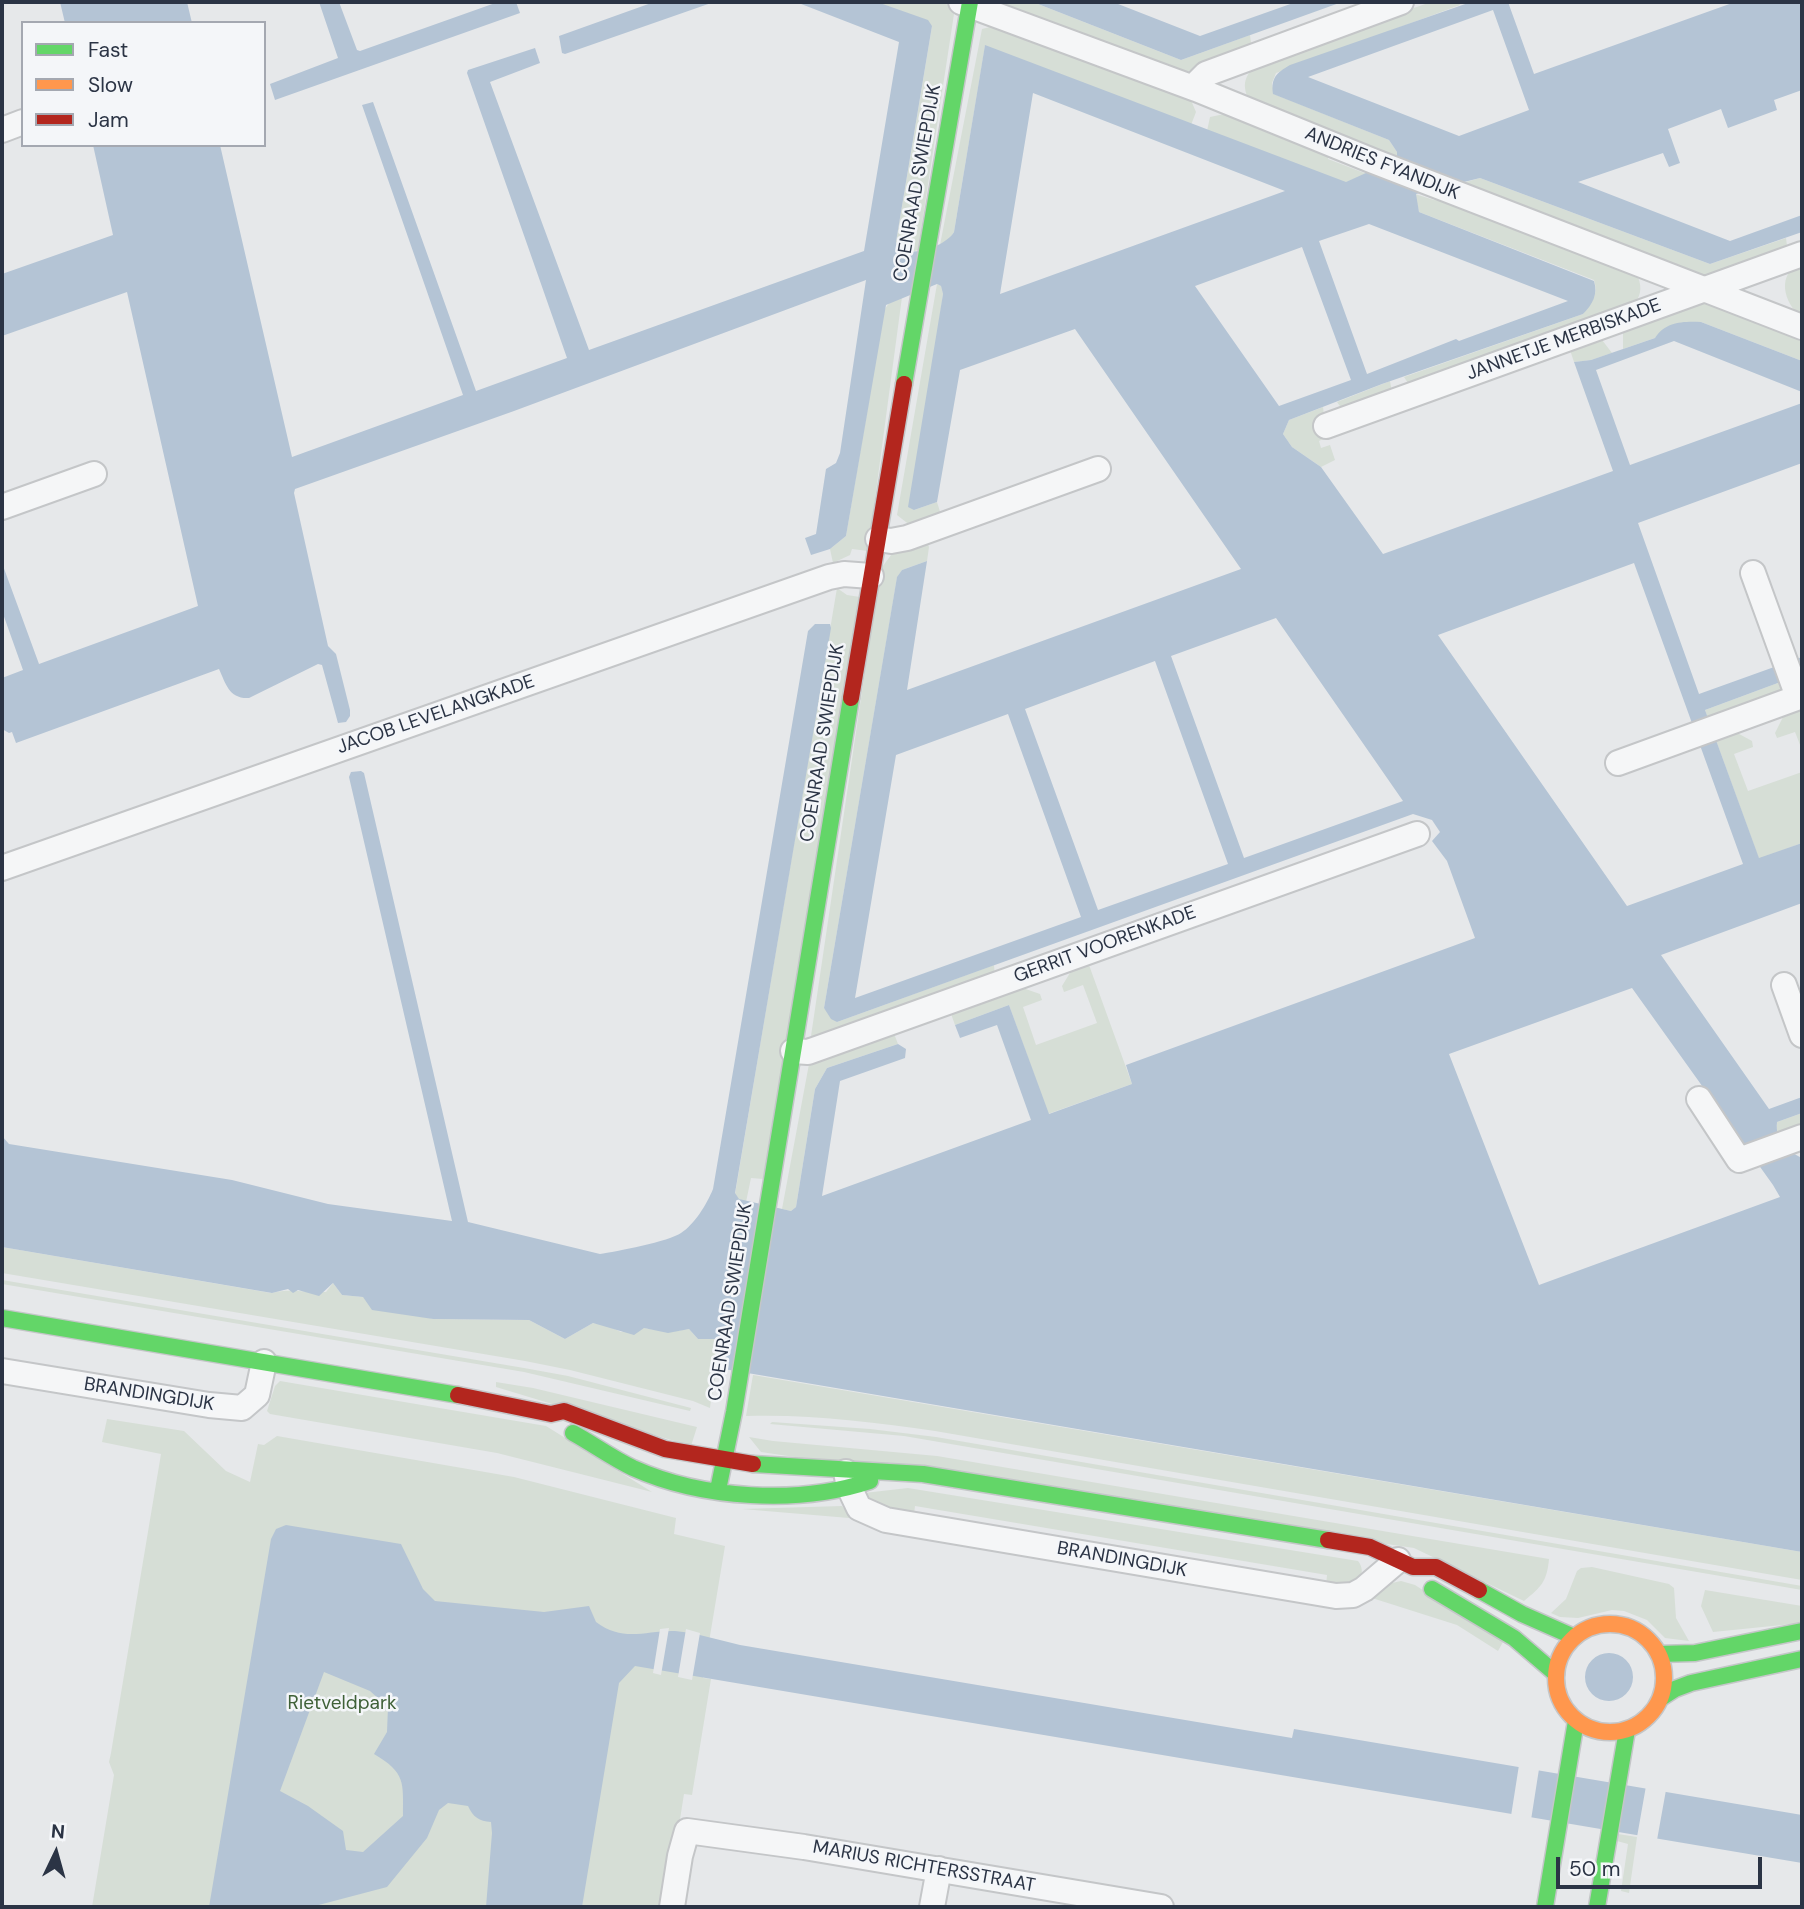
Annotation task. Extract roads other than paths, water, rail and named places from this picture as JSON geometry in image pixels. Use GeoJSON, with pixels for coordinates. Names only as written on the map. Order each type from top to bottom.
{"type":"FeatureCollection","features":[{"type":"Feature","properties":{"kind":"street"},"geometry":{"type":"LineString","coordinates":[[1196,89],[1199,80],[1206,74],[1401,2]]}},
{"type":"Feature","properties":{"kind":"street","name":"ANDRIES FYANDIJK"},"geometry":{"type":"LineString","coordinates":[[967,3],[1196,89],[1373,161],[1802,327]]}},
{"type":"Feature","properties":{"kind":"street","name":"COENRAAD SWIEPDIJK"},"geometry":{"type":"LineString","coordinates":[[718,1490],[734,1412],[967,3]]}},
{"type":"Feature","properties":{"kind":"street"},"geometry":{"type":"LineString","coordinates":[[2,130],[21,123]]}},
{"type":"Feature","properties":{"kind":"street","name":"JANNETJE MERBISKADE"},"geometry":{"type":"LineString","coordinates":[[1326,426],[1802,254]]}},
{"type":"Feature","properties":{"kind":"street"},"geometry":{"type":"LineString","coordinates":[[878,540],[907,538],[1098,469]]}},
{"type":"Feature","properties":{"kind":"street"},"geometry":{"type":"LineString","coordinates":[[2,507],[94,474]]}},
{"type":"Feature","properties":{"kind":"street"},"geometry":{"type":"LineString","coordinates":[[1618,763],[1798,693],[1753,573]]}},
{"type":"Feature","properties":{"kind":"street","name":"JACOB LEVELANGKADE"},"geometry":{"type":"LineString","coordinates":[[2,868],[829,578],[844,574],[871,576]]}},
{"type":"Feature","properties":{"kind":"street","name":"GERRIT VOORENKADE"},"geometry":{"type":"LineString","coordinates":[[793,1051],[808,1052],[1417,834]]}},
{"type":"Feature","properties":{"kind":"street"},"geometry":{"type":"LineString","coordinates":[[1784,985],[1802,1035]]}},
{"type":"Feature","properties":{"kind":"street"},"geometry":{"type":"LineString","coordinates":[[1699,1099],[1739,1160],[1797,1139]]}},
{"type":"Feature","properties":{"kind":"street"},"geometry":{"type":"LineString","coordinates":[[2,1318],[496,1401],[551,1414],[564,1411],[666,1450],[797,1468],[847,1478]]}},
{"type":"Feature","properties":{"kind":"street","name":"BRANDINGDIJK"},"geometry":{"type":"LineString","coordinates":[[2,1371],[242,1408],[257,1395],[264,1362]]}},
{"type":"Feature","properties":{"kind":"street"},"geometry":{"type":"LineString","coordinates":[[551,1414],[558,1425],[642,1472],[718,1490],[797,1496],[847,1478],[886,1473],[948,1478],[1370,1547],[1406,1564],[1436,1567],[1522,1614],[1574,1637]]}},
{"type":"Feature","properties":{"kind":"street","name":"BRANDINGDIJK"},"geometry":{"type":"LineString","coordinates":[[847,1478],[859,1508],[886,1520],[1336,1596],[1353,1595],[1406,1564]]}},
{"type":"Feature","properties":{"kind":"street"},"geometry":{"type":"LineString","coordinates":[[1406,1564],[1418,1580],[1524,1646],[1556,1674]]}},
{"type":"Feature","properties":{"kind":"street"},"geometry":{"type":"LineString","coordinates":[[1661,1698],[1664,1676],[1659,1654],[1636,1630],[1615,1624],[1593,1626],[1574,1637],[1561,1654],[1556,1674],[1560,1700],[1576,1721],[1601,1732],[1627,1730],[1647,1717],[1661,1698],[1691,1683],[1795,1666]]}},
{"type":"Feature","properties":{"kind":"street"},"geometry":{"type":"LineString","coordinates":[[1659,1654],[1695,1653],[1802,1631]]}},
{"type":"Feature","properties":{"kind":"street"},"geometry":{"type":"LineString","coordinates":[[1545,1907],[1576,1721]]}},
{"type":"Feature","properties":{"kind":"street"},"geometry":{"type":"LineString","coordinates":[[1597,1907],[1627,1730]]}},
{"type":"Feature","properties":{"kind":"street","name":"MARIUS RICHTERSSTRAAT"},"geometry":{"type":"LineString","coordinates":[[672,1907],[687,1831],[804,1847],[1161,1907]]}},
{"type":"Feature","properties":{"kind":"street"},"geometry":{"type":"LineString","coordinates":[[932,1907],[939,1869]]}},
{"type":"Feature","properties":{"kind":"water"},"geometry":{"type":"Polygon","coordinates":[[[60,2],[187,2],[192,21],[65,21],[60,2]]]}},
{"type":"Feature","properties":{"kind":"water"},"geometry":{"type":"Polygon","coordinates":[[[319,2],[339,2],[357,50],[360,51],[498,2],[516,2],[520,13],[275,100],[270,84],[338,58],[319,2]]]}},
{"type":"Feature","properties":{"kind":"water"},"geometry":{"type":"Polygon","coordinates":[[[654,2],[714,2],[562,53],[559,36],[654,2]]]}},
{"type":"Feature","properties":{"kind":"water"},"geometry":{"type":"Polygon","coordinates":[[[796,2],[877,2],[928,20],[932,26],[896,242],[899,249],[912,252],[937,246],[954,232],[985,45],[1346,182],[1397,159],[1397,152],[1389,140],[1273,94],[1276,76],[1290,65],[1471,2],[1508,2],[1534,74],[1735,2],[1802,2],[1802,90],[1774,100],[1777,110],[1728,128],[1721,109],[1668,129],[1680,163],[1669,167],[1663,153],[1578,182],[1730,241],[1802,215],[1802,232],[1710,264],[1480,178],[1416,194],[1419,212],[1594,281],[1595,295],[1592,303],[1583,314],[1382,384],[1289,420],[1283,434],[1292,447],[1321,467],[1383,554],[1613,471],[1574,362],[1591,360],[1655,338],[1664,329],[1681,322],[1701,322],[1802,361],[1802,392],[1674,341],[1596,370],[1630,465],[1802,403],[1802,463],[1638,523],[1699,694],[1802,657],[1802,674],[1705,710],[1759,858],[1802,843],[1802,903],[1661,955],[1769,1109],[1802,1097],[1802,1113],[1777,1122],[1777,1129],[1783,1144],[1802,1158],[1802,1552],[718,1368],[715,1339],[698,1339],[689,1329],[668,1333],[644,1328],[634,1335],[593,1323],[565,1339],[529,1320],[433,1319],[372,1310],[363,1297],[342,1295],[333,1283],[319,1296],[298,1290],[293,1293],[288,1289],[272,1293],[2,1247],[2,1136],[9,1144],[232,1180],[328,1204],[452,1221],[349,777],[351,772],[361,771],[364,773],[468,1222],[600,1254],[654,1243],[686,1229],[700,1214],[713,1189],[808,631],[815,624],[830,624],[831,628],[735,1193],[739,1199],[791,1211],[796,1207],[815,1089],[827,1068],[898,1044],[906,1049],[905,1058],[840,1081],[822,1196],[1031,1120],[997,1025],[960,1038],[955,1025],[1009,1005],[1049,1114],[1132,1084],[1126,1065],[1475,938],[1447,861],[1432,841],[1440,832],[1432,820],[1413,814],[837,1022],[831,1019],[824,1008],[897,577],[902,570],[927,561],[907,690],[1241,569],[1075,329],[960,370],[937,502],[914,510],[908,507],[943,294],[941,286],[937,284],[886,305],[846,536],[830,549],[811,555],[805,538],[816,534],[826,469],[836,463],[840,453],[866,280],[295,489],[328,646],[336,654],[350,710],[346,722],[338,723],[322,665],[318,664],[249,698],[233,693],[219,669],[16,743],[12,732],[2,729],[2,678],[23,670],[2,611],[2,563],[39,664],[198,606],[127,292],[2,336],[2,274],[113,235],[93,147],[220,147],[292,457],[463,395],[362,105],[373,102],[476,391],[567,358],[468,70],[535,48],[540,63],[490,82],[589,350],[864,251],[899,42],[796,2]],[[1493,10],[1308,77],[1459,136],[1529,110],[1493,10]],[[1033,93],[1000,294],[1285,191],[1033,93]],[[1369,224],[1319,241],[1367,374],[1456,339],[1459,341],[1568,301],[1369,224]],[[1302,247],[1195,286],[1279,406],[1351,380],[1302,247]],[[1634,563],[1438,635],[1627,906],[1743,864],[1634,563]],[[1276,618],[1171,656],[1244,858],[1403,801],[1276,618]],[[1155,661],[1025,709],[1098,910],[1228,864],[1155,661]],[[1008,714],[896,755],[855,998],[1081,917],[1008,714]],[[1632,988],[1449,1054],[1539,1285],[1780,1197],[1632,988]]]}},
{"type":"Feature","properties":{"kind":"water"},"geometry":{"type":"Polygon","coordinates":[[[1033,2],[1113,2],[1200,36],[1296,2],[1342,2],[1181,60],[1033,2]]]}},
{"type":"Feature","properties":{"kind":"water"},"geometry":{"type":"Polygon","coordinates":[[[286,1525],[401,1544],[423,1589],[435,1601],[544,1612],[589,1606],[596,1622],[626,1634],[683,1632],[740,1645],[1292,1738],[1294,1729],[1802,1815],[1802,1863],[635,1666],[619,1683],[582,1907],[486,1907],[491,1822],[477,1818],[468,1806],[448,1803],[439,1810],[427,1838],[387,1887],[311,1907],[209,1907],[271,1539],[276,1529],[286,1525]],[[324,1672],[280,1791],[308,1806],[343,1831],[346,1850],[363,1852],[403,1816],[400,1779],[392,1767],[374,1754],[387,1732],[388,1707],[370,1691],[324,1672]]]}},
{"type":"Feature","properties":{"kind":"water"},"geometry":{"type":"Polygon","coordinates":[[[1609,1653],[1626,1660],[1633,1677],[1626,1694],[1609,1701],[1592,1694],[1585,1677],[1592,1660],[1609,1653]]]}},
{"type":"Feature","properties":{"kind":"park label","name":"Rietveldpark"},"geometry":{"type":"Point","coordinates":[342,1704]}}]}
